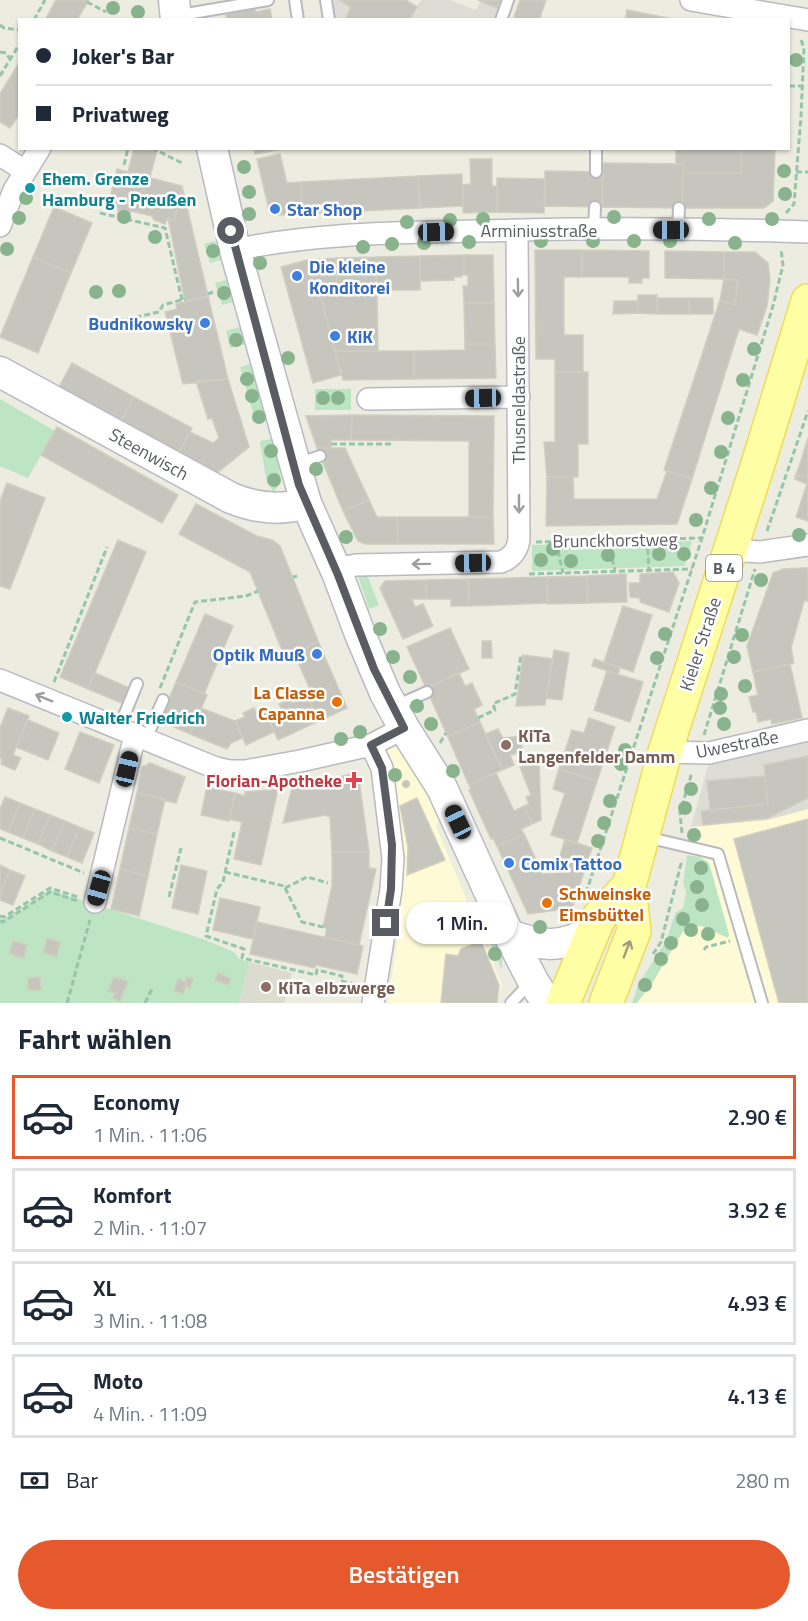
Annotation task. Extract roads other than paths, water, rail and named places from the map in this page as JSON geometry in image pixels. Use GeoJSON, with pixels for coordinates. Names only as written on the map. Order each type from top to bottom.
{"type":"FeatureCollection","features":[{"type":"Feature","properties":{"kind":"main road","name":"Kieler Straße"},"geometry":{"type":"LineString","coordinates":[[606,1003],[634,931],[629,886],[666,752],[716,544],[808,301]]}},
{"type":"Feature","properties":{"kind":"main road","name":"Kieler Straße"},"geometry":{"type":"LineString","coordinates":[[563,1003],[599,917],[629,886]]}},
{"type":"Feature","properties":{"kind":"street"},"geometry":{"type":"LineString","coordinates":[[691,0],[764,18]]}},
{"type":"Feature","properties":{"kind":"street"},"geometry":{"type":"LineString","coordinates":[[0,226],[14,190],[39,150]]}},
{"type":"Feature","properties":{"kind":"street"},"geometry":{"type":"LineString","coordinates":[[212,150],[235,250],[307,460],[306,503],[360,634],[398,718],[442,788],[509,935],[540,992]]}},
{"type":"Feature","properties":{"kind":"street"},"geometry":{"type":"LineString","coordinates":[[0,155],[25,171]]}},
{"type":"Feature","properties":{"kind":"street","name":"Arminiusstraße"},"geometry":{"type":"LineString","coordinates":[[235,250],[270,242],[384,233],[517,230],[808,232]]}},
{"type":"Feature","properties":{"kind":"street","name":"Thusneldastraße"},"geometry":{"type":"LineString","coordinates":[[335,569],[356,565],[501,562],[512,556],[519,540],[517,230]]}},
{"type":"Feature","properties":{"kind":"street","name":"Steenwisch"},"geometry":{"type":"LineString","coordinates":[[0,372],[231,498],[263,507],[284,507],[306,503]]}},
{"type":"Feature","properties":{"kind":"street"},"geometry":{"type":"LineString","coordinates":[[368,399],[519,397]]}},
{"type":"Feature","properties":{"kind":"street"},"geometry":{"type":"LineString","coordinates":[[716,544],[760,552],[808,545]]}},
{"type":"Feature","properties":{"kind":"street"},"geometry":{"type":"LineString","coordinates":[[0,680],[216,768],[230,771],[260,769],[371,745],[398,718]]}},
{"type":"Feature","properties":{"kind":"street","name":"Uwestraße"},"geometry":{"type":"LineString","coordinates":[[666,752],[709,753],[808,730]]}},
{"type":"Feature","properties":{"kind":"street"},"geometry":{"type":"LineString","coordinates":[[95,904],[134,734]]}},
{"type":"Feature","properties":{"kind":"street"},"geometry":{"type":"LineString","coordinates":[[369,995],[388,910],[393,858],[382,768],[371,745]]}},
{"type":"Feature","properties":{"kind":"street"},"geometry":{"type":"LineString","coordinates":[[509,935],[534,943],[559,944],[575,940],[593,931]]}},
{"type":"Feature","properties":{"kind":"lane"},"geometry":{"type":"LineString","coordinates":[[185,10],[268,0]]}},
{"type":"Feature","properties":{"kind":"lane"},"geometry":{"type":"LineString","coordinates":[[295,0],[298,18]]}},
{"type":"Feature","properties":{"kind":"lane"},"geometry":{"type":"LineString","coordinates":[[326,0],[329,18]]}},
{"type":"Feature","properties":{"kind":"lane"},"geometry":{"type":"LineString","coordinates":[[502,18],[508,0]]}},
{"type":"Feature","properties":{"kind":"lane"},"geometry":{"type":"LineString","coordinates":[[596,150],[596,172]]}},
{"type":"Feature","properties":{"kind":"lane"},"geometry":{"type":"LineString","coordinates":[[594,230],[595,207]]}},
{"type":"Feature","properties":{"kind":"lane"},"geometry":{"type":"LineString","coordinates":[[678,230],[679,208]]}},
{"type":"Feature","properties":{"kind":"lane"},"geometry":{"type":"LineString","coordinates":[[134,734],[137,684]]}},
{"type":"Feature","properties":{"kind":"lane"},"geometry":{"type":"LineString","coordinates":[[398,718],[427,692]]}},
{"type":"Feature","properties":{"kind":"lane"},"geometry":{"type":"LineString","coordinates":[[134,734],[160,696]]}},
{"type":"Feature","properties":{"kind":"lane"},"geometry":{"type":"LineString","coordinates":[[642,836],[682,841],[718,855],[762,1003]]}},
{"type":"Feature","properties":{"kind":"lane"},"geometry":{"type":"LineString","coordinates":[[511,1003],[540,992]]}},
{"type":"Feature","properties":{"kind":"place","name":"Ehem. Grenze Hamburg - Preußen"},"geometry":{"type":"Point","coordinates":[30,188]}},
{"type":"Feature","properties":{"kind":"place","name":"Star Shop"},"geometry":{"type":"Point","coordinates":[275,209]}},
{"type":"Feature","properties":{"kind":"place","name":"Die kleine Konditorei"},"geometry":{"type":"Point","coordinates":[297,276]}},
{"type":"Feature","properties":{"kind":"place","name":"Budnikowsky"},"geometry":{"type":"Point","coordinates":[205,323]}},
{"type":"Feature","properties":{"kind":"place","name":"KiK"},"geometry":{"type":"Point","coordinates":[335,336]}},
{"type":"Feature","properties":{"kind":"place","name":"Optik Muuß"},"geometry":{"type":"Point","coordinates":[317,654]}},
{"type":"Feature","properties":{"kind":"place","name":"La Classe Capanna"},"geometry":{"type":"Point","coordinates":[337,702]}},
{"type":"Feature","properties":{"kind":"place","name":"Walter Friedrich"},"geometry":{"type":"Point","coordinates":[67,717]}},
{"type":"Feature","properties":{"kind":"place","name":"KiTa Langenfelder Damm"},"geometry":{"type":"Point","coordinates":[506,745]}},
{"type":"Feature","properties":{"kind":"place","name":"Florian-Apotheke"},"geometry":{"type":"Point","coordinates":[354,780]}},
{"type":"Feature","properties":{"kind":"place","name":"Comix Tattoo"},"geometry":{"type":"Point","coordinates":[509,863]}},
{"type":"Feature","properties":{"kind":"place","name":"Schweinske Eimsbüttel"},"geometry":{"type":"Point","coordinates":[547,903]}},
{"type":"Feature","properties":{"kind":"place","name":"KiTa elbzwerge"},"geometry":{"type":"Point","coordinates":[266,987]}}]}
